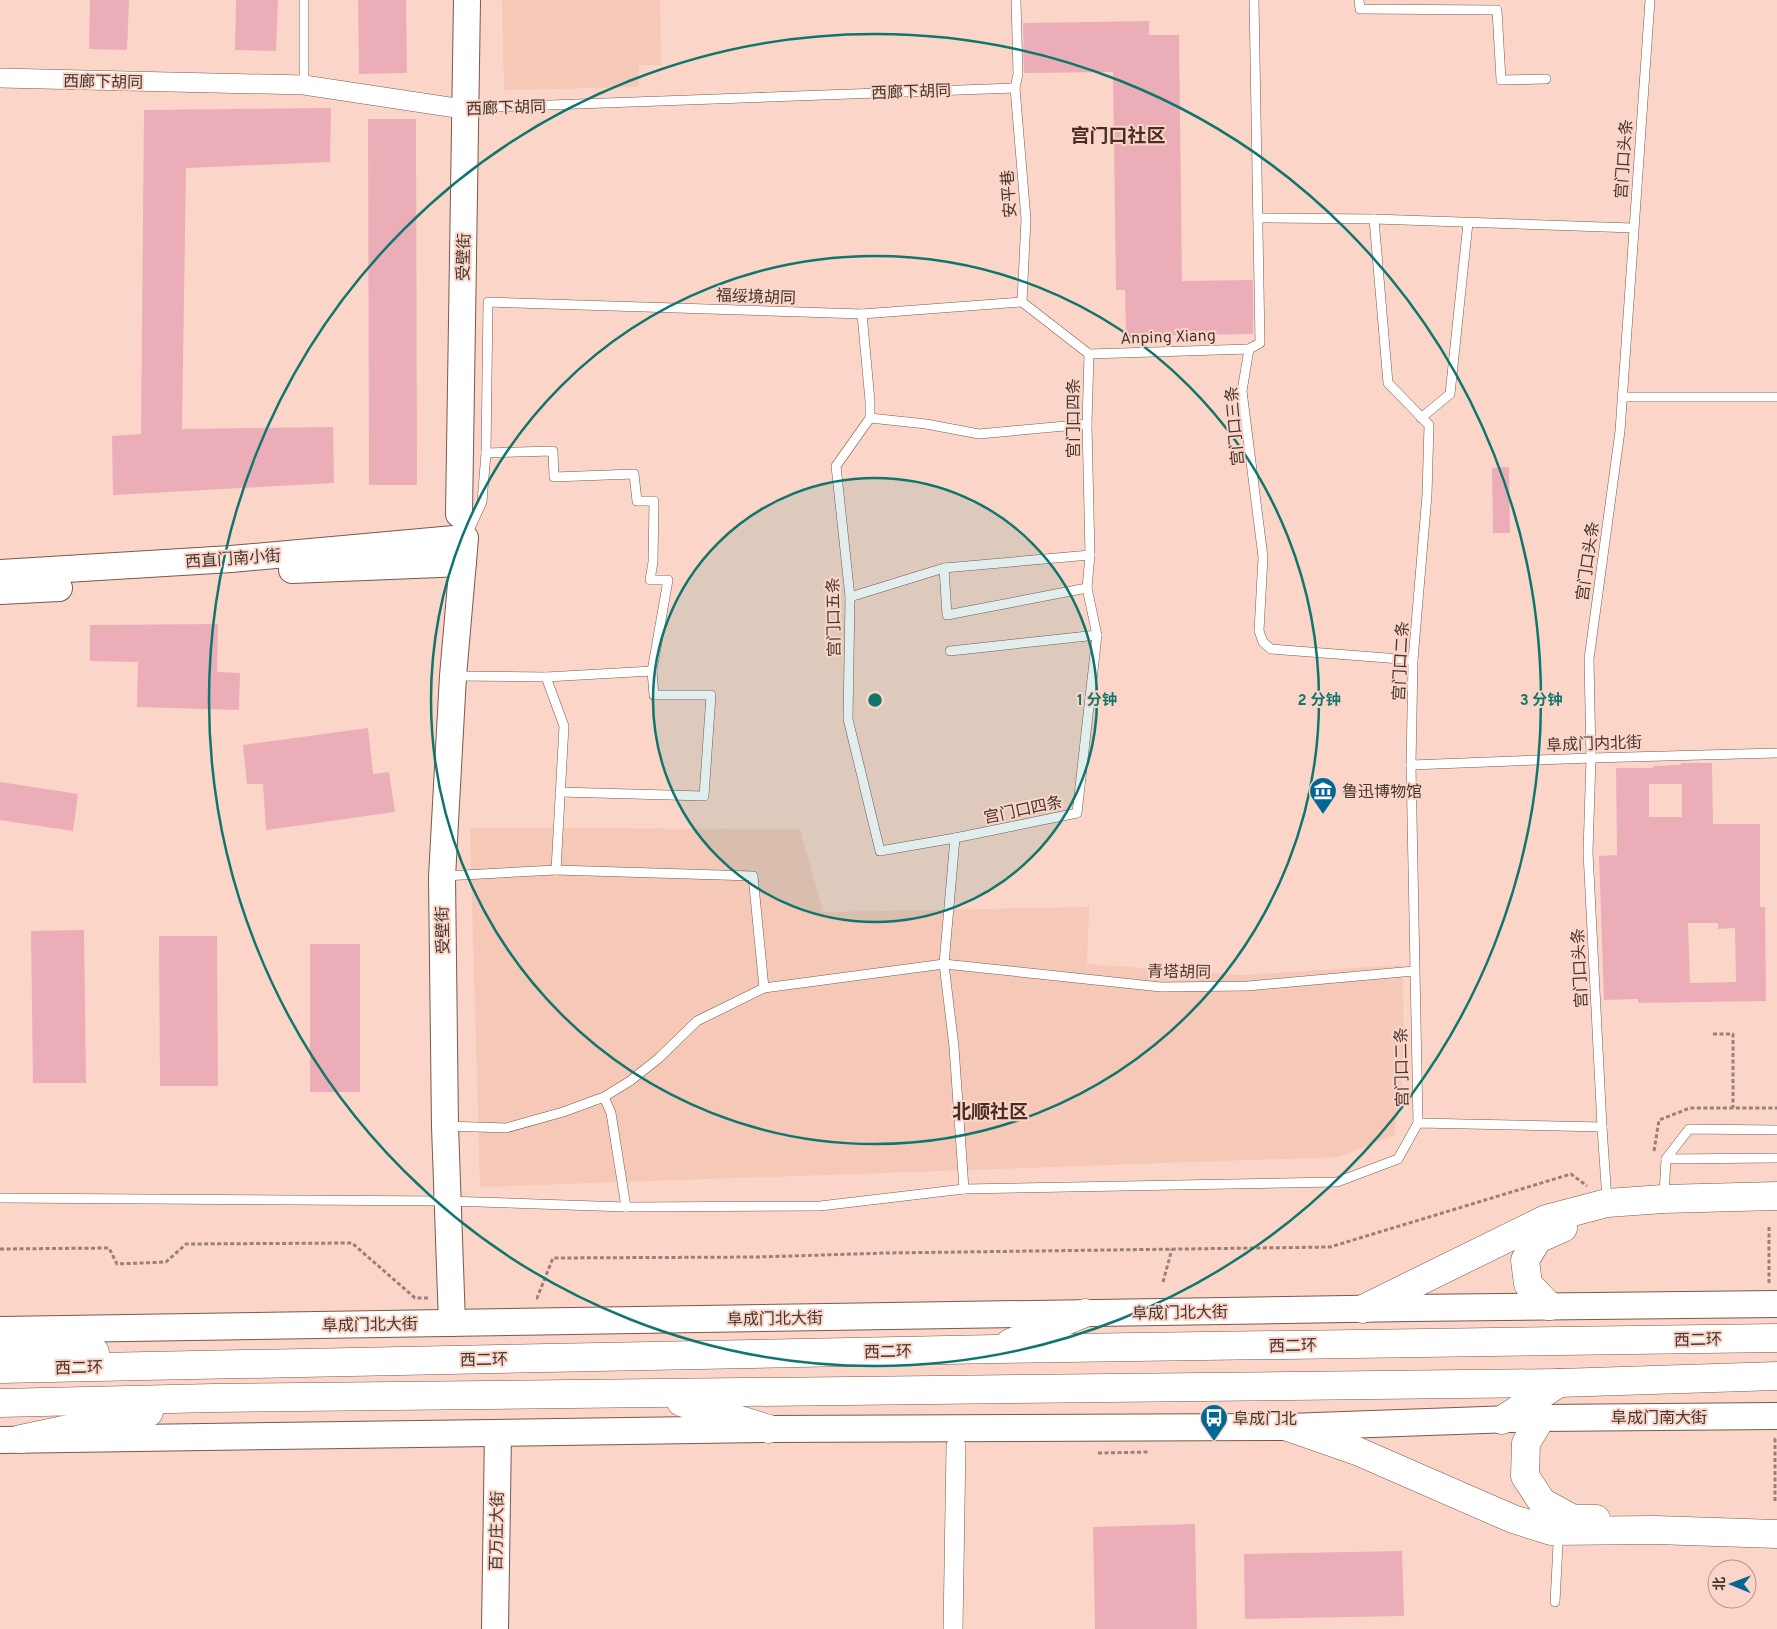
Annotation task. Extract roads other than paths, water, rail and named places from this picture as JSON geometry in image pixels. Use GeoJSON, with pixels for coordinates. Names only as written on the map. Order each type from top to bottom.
{"type":"FeatureCollection","features":[{"type":"Feature","properties":{"kind":"main road"},"geometry":{"type":"LineString","coordinates":[[1363,1309],[1546,1219],[1606,1195],[1663,1202],[1777,1196]]}},
{"type":"Feature","properties":{"kind":"main road"},"geometry":{"type":"LineString","coordinates":[[1549,1306],[1528,1284],[1525,1260],[1538,1239],[1569,1226],[1615,1213],[1773,1217]]}},
{"type":"Feature","properties":{"kind":"main road"},"geometry":{"type":"LineString","coordinates":[[996,1349],[1085,1313]]}},
{"type":"Feature","properties":{"kind":"main road","name":"西二环"},"geometry":{"type":"LineString","coordinates":[[0,1369],[996,1349],[1777,1338]]}},
{"type":"Feature","properties":{"kind":"main road"},"geometry":{"type":"LineString","coordinates":[[0,1342],[213,1365]]}},
{"type":"Feature","properties":{"kind":"main road"},"geometry":{"type":"LineString","coordinates":[[0,1403],[214,1398],[1559,1383],[1777,1376]]}},
{"type":"Feature","properties":{"kind":"main road"},"geometry":{"type":"LineString","coordinates":[[1502,1420],[1559,1383]]}},
{"type":"Feature","properties":{"kind":"main road"},"geometry":{"type":"LineString","coordinates":[[658,1394],[769,1429]]}},
{"type":"Feature","properties":{"kind":"main road"},"geometry":{"type":"LineString","coordinates":[[10,1439],[214,1398]]}},
{"type":"Feature","properties":{"kind":"main road"},"geometry":{"type":"LineString","coordinates":[[1541,1418],[1526,1443],[1525,1476],[1542,1502],[1573,1519],[1776,1512]]}},
{"type":"Feature","properties":{"kind":"main road"},"geometry":{"type":"LineString","coordinates":[[1288,1426],[1357,1452],[1513,1519],[1552,1531],[1655,1530],[1777,1534]]}},
{"type":"Feature","properties":{"kind":"street","name":"受壁街"},"geometry":{"type":"LineString","coordinates":[[451,1311],[445,1126],[442,877],[462,538],[466,0]]}},
{"type":"Feature","properties":{"kind":"street","name":"西廊下胡同"},"geometry":{"type":"LineString","coordinates":[[0,78],[304,85],[456,108]]}},
{"type":"Feature","properties":{"kind":"street","name":"西直门南小街"},"geometry":{"type":"LineString","coordinates":[[0,573],[230,559],[462,538]]}},
{"type":"Feature","properties":{"kind":"street","name":"西直门南小街"},"geometry":{"type":"LineString","coordinates":[[0,591],[266,572],[462,538]]}},
{"type":"Feature","properties":{"kind":"street"},"geometry":{"type":"LineString","coordinates":[[1549,1306],[1773,1296]]}},
{"type":"Feature","properties":{"kind":"street","name":"阜成门北大街"},"geometry":{"type":"LineString","coordinates":[[0,1330],[451,1311],[1085,1313],[1549,1306]]}},
{"type":"Feature","properties":{"kind":"street"},"geometry":{"type":"LineString","coordinates":[[10,1439],[769,1429],[1288,1426],[1541,1418]]}},
{"type":"Feature","properties":{"kind":"street","name":"阜成门南大街"},"geometry":{"type":"LineString","coordinates":[[1541,1418],[1776,1428]]}},
{"type":"Feature","properties":{"kind":"street","name":"百万庄大街"},"geometry":{"type":"LineString","coordinates":[[495,1629],[498,1433]]}},
{"type":"Feature","properties":{"kind":"street"},"geometry":{"type":"LineString","coordinates":[[953,1629],[956,1446]]}},
{"type":"Feature","properties":{"kind":"lane"},"geometry":{"type":"LineString","coordinates":[[304,0],[304,85]]}},
{"type":"Feature","properties":{"kind":"lane","name":"安平巷"},"geometry":{"type":"LineString","coordinates":[[1016,0],[1018,74],[1014,88],[1026,219],[1022,302]]}},
{"type":"Feature","properties":{"kind":"lane","name":"宫门口三条"},"geometry":{"type":"LineString","coordinates":[[1254,0],[1260,342],[1249,349],[1242,391],[1263,557],[1259,631],[1263,642],[1271,649],[1413,660]]}},
{"type":"Feature","properties":{"kind":"lane"},"geometry":{"type":"LineString","coordinates":[[1360,0],[1360,9],[1497,10],[1501,80],[1546,79]]}},
{"type":"Feature","properties":{"kind":"lane","name":"宫门口头条"},"geometry":{"type":"LineString","coordinates":[[1606,1195],[1588,852],[1590,659],[1623,397],[1650,0]]}},
{"type":"Feature","properties":{"kind":"lane","name":"西廊下胡同"},"geometry":{"type":"LineString","coordinates":[[456,108],[1014,88]]}},
{"type":"Feature","properties":{"kind":"lane"},"geometry":{"type":"LineString","coordinates":[[1258,218],[1374,219],[1633,228]]}},
{"type":"Feature","properties":{"kind":"lane","name":"宫门口二条"},"geometry":{"type":"LineString","coordinates":[[1374,219],[1388,383],[1429,426],[1427,495],[1413,660],[1411,765],[1418,1123]]}},
{"type":"Feature","properties":{"kind":"lane"},"geometry":{"type":"LineString","coordinates":[[1421,418],[1450,394],[1468,223]]}},
{"type":"Feature","properties":{"kind":"lane","name":"福绥境胡同"},"geometry":{"type":"LineString","coordinates":[[486,453],[488,302],[862,314],[1022,302]]}},
{"type":"Feature","properties":{"kind":"lane"},"geometry":{"type":"LineString","coordinates":[[1022,302],[1089,354]]}},
{"type":"Feature","properties":{"kind":"lane"},"geometry":{"type":"LineString","coordinates":[[862,314],[870,418],[926,424],[979,434],[1087,424]]}},
{"type":"Feature","properties":{"kind":"lane","name":"Anping Xiang"},"geometry":{"type":"LineString","coordinates":[[1089,354],[1249,349]]}},
{"type":"Feature","properties":{"kind":"lane","name":"宫门口四条"},"geometry":{"type":"LineString","coordinates":[[955,838],[1077,813],[1097,635],[1087,588],[1090,555],[1087,424],[1089,354]]}},
{"type":"Feature","properties":{"kind":"lane"},"geometry":{"type":"LineString","coordinates":[[1623,397],[1777,397]]}},
{"type":"Feature","properties":{"kind":"lane","name":"宫门口五条"},"geometry":{"type":"LineString","coordinates":[[870,418],[836,466],[850,597],[848,720],[880,851],[955,838]]}},
{"type":"Feature","properties":{"kind":"lane"},"geometry":{"type":"LineString","coordinates":[[462,538],[482,502],[486,453],[553,451],[554,477],[634,474],[637,501],[654,502],[653,562],[650,580],[668,580],[652,671],[654,695],[711,694],[704,796],[560,792]]}},
{"type":"Feature","properties":{"kind":"lane"},"geometry":{"type":"LineString","coordinates":[[850,597],[944,568],[1090,555]]}},
{"type":"Feature","properties":{"kind":"lane"},"geometry":{"type":"LineString","coordinates":[[944,568],[947,615],[1087,588]]}},
{"type":"Feature","properties":{"kind":"lane"},"geometry":{"type":"LineString","coordinates":[[950,651],[1097,635]]}},
{"type":"Feature","properties":{"kind":"lane"},"geometry":{"type":"LineString","coordinates":[[453,676],[546,677],[652,671]]}},
{"type":"Feature","properties":{"kind":"lane"},"geometry":{"type":"LineString","coordinates":[[546,677],[564,726],[556,870]]}},
{"type":"Feature","properties":{"kind":"lane","name":"阜成门内北街"},"geometry":{"type":"LineString","coordinates":[[1411,765],[1777,753]]}},
{"type":"Feature","properties":{"kind":"lane"},"geometry":{"type":"LineString","coordinates":[[955,838],[944,964],[954,1047],[964,1189]]}},
{"type":"Feature","properties":{"kind":"lane"},"geometry":{"type":"LineString","coordinates":[[442,877],[556,870],[752,876],[764,988]]}},
{"type":"Feature","properties":{"kind":"lane","name":"青塔胡同"},"geometry":{"type":"LineString","coordinates":[[445,1126],[506,1128],[563,1112],[604,1097],[630,1081],[659,1058],[697,1021],[764,988],[944,964],[1161,987],[1248,986],[1414,970]]}},
{"type":"Feature","properties":{"kind":"lane"},"geometry":{"type":"LineString","coordinates":[[604,1097],[611,1114],[626,1207]]}},
{"type":"Feature","properties":{"kind":"lane"},"geometry":{"type":"LineString","coordinates":[[0,1198],[448,1201],[626,1207],[820,1206],[964,1189],[1337,1182],[1398,1159],[1418,1123],[1602,1127]]}},
{"type":"Feature","properties":{"kind":"lane"},"geometry":{"type":"LineString","coordinates":[[1663,1202],[1666,1159],[1689,1129],[1777,1130]]}},
{"type":"Feature","properties":{"kind":"lane"},"geometry":{"type":"LineString","coordinates":[[1666,1159],[1777,1158]]}},
{"type":"Feature","properties":{"kind":"lane"},"geometry":{"type":"LineString","coordinates":[[1555,1602],[1558,1545]]}},
{"type":"Feature","properties":{"kind":"place","name":"鲁迅博物馆"},"geometry":{"type":"Point","coordinates":[1323,815]}},
{"type":"Feature","properties":{"kind":"place","name":"阜成门北"},"geometry":{"type":"Point","coordinates":[1214,1442]}},
{"type":"Feature","properties":{"kind":"district","name":"宫门口社区"},"geometry":{"type":"Point","coordinates":[1118,135]}},
{"type":"Feature","properties":{"kind":"district","name":"北顺社区"},"geometry":{"type":"Point","coordinates":[990,1111]}}]}
